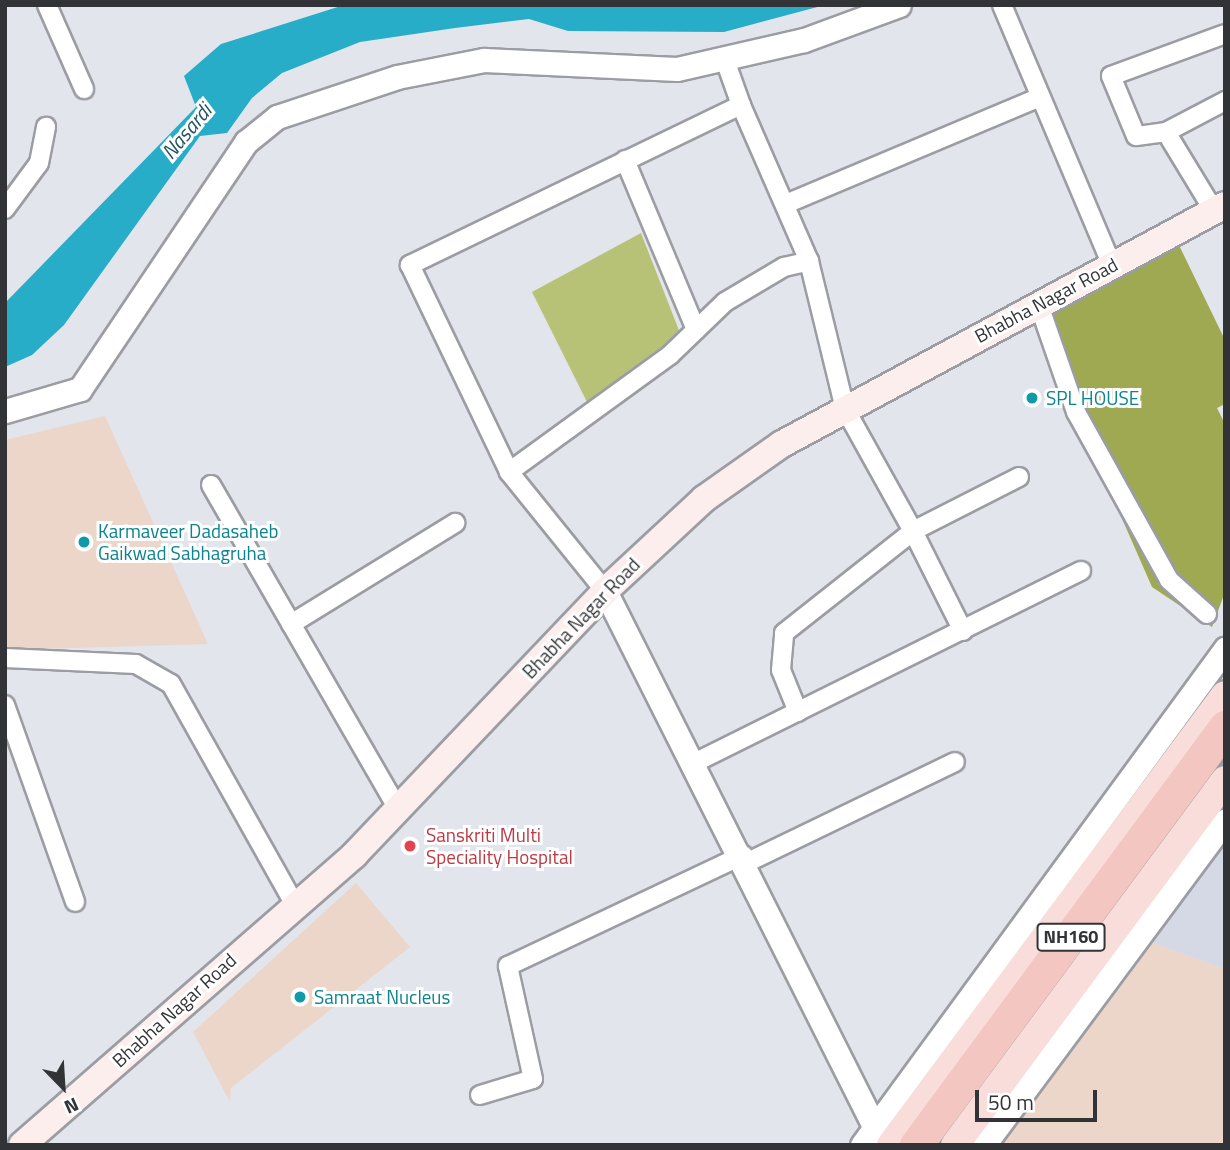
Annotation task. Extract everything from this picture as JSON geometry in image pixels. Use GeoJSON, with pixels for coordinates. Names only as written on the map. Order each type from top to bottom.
{"type":"FeatureCollection","features":[{"type":"Feature","properties":{"kind":"highway","name":"NH160"},"geometry":{"type":"LineString","coordinates":[[916,1145],[1225,727]]}},
{"type":"Feature","properties":{"kind":"highway","name":"NH160"},"geometry":{"type":"LineString","coordinates":[[943,1145],[1225,765]]}},
{"type":"Feature","properties":{"kind":"main road","name":"Bhabha Nagar Road"},"geometry":{"type":"LineString","coordinates":[[22,1145],[295,903],[354,855],[605,590],[704,499],[845,409],[1219,208]]}},
{"type":"Feature","properties":{"kind":"main road"},"geometry":{"type":"LineString","coordinates":[[876,1139],[1225,695]]}},
{"type":"Feature","properties":{"kind":"main road"},"geometry":{"type":"LineString","coordinates":[[955,1145],[1225,780]]}},
{"type":"Feature","properties":{"kind":"street"},"geometry":{"type":"LineString","coordinates":[[47,5],[84,89]]}},
{"type":"Feature","properties":{"kind":"street"},"geometry":{"type":"LineString","coordinates":[[5,411],[80,388],[246,142],[277,117],[397,77],[484,60],[677,69],[724,60],[899,5]]}},
{"type":"Feature","properties":{"kind":"street"},"geometry":{"type":"LineString","coordinates":[[1002,5],[1112,266]]}},
{"type":"Feature","properties":{"kind":"street"},"geometry":{"type":"LineString","coordinates":[[1225,34],[1111,76],[1136,136],[1166,132],[1225,101]]}},
{"type":"Feature","properties":{"kind":"street"},"geometry":{"type":"LineString","coordinates":[[724,60],[741,105],[788,203],[809,261],[845,409],[913,531],[962,631]]}},
{"type":"Feature","properties":{"kind":"street"},"geometry":{"type":"LineString","coordinates":[[788,203],[1040,97]]}},
{"type":"Feature","properties":{"kind":"street"},"geometry":{"type":"LineString","coordinates":[[741,105],[410,265],[509,472],[605,590],[744,859],[876,1139],[1225,649]]}},
{"type":"Feature","properties":{"kind":"street"},"geometry":{"type":"LineString","coordinates":[[5,209],[39,163],[46,127]]}},
{"type":"Feature","properties":{"kind":"street"},"geometry":{"type":"LineString","coordinates":[[1166,132],[1219,208]]}},
{"type":"Feature","properties":{"kind":"street"},"geometry":{"type":"LineString","coordinates":[[625,160],[696,330]]}},
{"type":"Feature","properties":{"kind":"street"},"geometry":{"type":"LineString","coordinates":[[509,472],[696,330],[746,288],[809,261]]}},
{"type":"Feature","properties":{"kind":"street"},"geometry":{"type":"LineString","coordinates":[[1039,305],[1089,435],[1169,580],[1207,614]]}},
{"type":"Feature","properties":{"kind":"street"},"geometry":{"type":"LineString","coordinates":[[798,712],[781,670],[785,632],[913,531],[1019,477]]}},
{"type":"Feature","properties":{"kind":"street"},"geometry":{"type":"LineString","coordinates":[[211,485],[397,807]]}},
{"type":"Feature","properties":{"kind":"street"},"geometry":{"type":"LineString","coordinates":[[291,624],[455,523]]}},
{"type":"Feature","properties":{"kind":"street"},"geometry":{"type":"LineString","coordinates":[[696,762],[1081,571]]}},
{"type":"Feature","properties":{"kind":"street"},"geometry":{"type":"LineString","coordinates":[[5,658],[136,664],[171,684],[295,903]]}},
{"type":"Feature","properties":{"kind":"street"},"geometry":{"type":"LineString","coordinates":[[5,705],[75,902]]}},
{"type":"Feature","properties":{"kind":"street"},"geometry":{"type":"LineString","coordinates":[[480,1095],[533,1079],[508,966],[955,762]]}},
{"type":"Feature","properties":{"kind":"street"},"geometry":{"type":"LineString","coordinates":[[984,1145],[1225,821]]}},
{"type":"Feature","properties":{"kind":"shaded area","name":"Karmaveer Dadasaheb Gaikwad Sabhagruha"},"geometry":{"type":"Polygon","coordinates":[[[105,416],[208,644],[5,650],[5,440],[105,416]]]}},
{"type":"Feature","properties":{"kind":"shaded area"},"geometry":{"type":"Polygon","coordinates":[[[1225,839],[1225,969],[1145,940],[1225,839]]]}},
{"type":"Feature","properties":{"kind":"shaded area"},"geometry":{"type":"Polygon","coordinates":[[[356,883],[410,947],[231,1088],[230,1102],[193,1032],[356,883]]]}},
{"type":"Feature","properties":{"kind":"shaded area"},"geometry":{"type":"Polygon","coordinates":[[[1145,940],[1225,969],[1225,1145],[994,1145],[1145,940]]]}},
{"type":"Feature","properties":{"kind":"green space"},"geometry":{"type":"Polygon","coordinates":[[[641,233],[680,333],[587,402],[532,292],[641,233]]]}},
{"type":"Feature","properties":{"kind":"green space"},"geometry":{"type":"Polygon","coordinates":[[[1176,239],[1225,340],[1225,404],[1217,408],[1225,424],[1225,592],[1212,627],[1152,587],[1033,316],[1176,239]]]}},
{"type":"Feature","properties":{"kind":"water","name":"Nasardi"},"geometry":{"type":"Polygon","coordinates":[[[344,5],[825,5],[724,32],[568,31],[529,19],[455,28],[360,42],[282,73],[252,98],[227,133],[200,136],[64,325],[32,355],[5,367],[5,303],[196,107],[184,76],[221,44],[344,5]]]}},
{"type":"Feature","properties":{"kind":"place","name":"SPL HOUSE"},"geometry":{"type":"Point","coordinates":[1032,398]}},
{"type":"Feature","properties":{"kind":"place","name":"Karmaveer Dadasaheb Gaikwad Sabhagruha"},"geometry":{"type":"Point","coordinates":[84,542]}},
{"type":"Feature","properties":{"kind":"place","name":"Sanskriti Multi Speciality Hospital"},"geometry":{"type":"Point","coordinates":[410,846]}},
{"type":"Feature","properties":{"kind":"place","name":"Samraat Nucleus"},"geometry":{"type":"Point","coordinates":[300,997]}}]}
